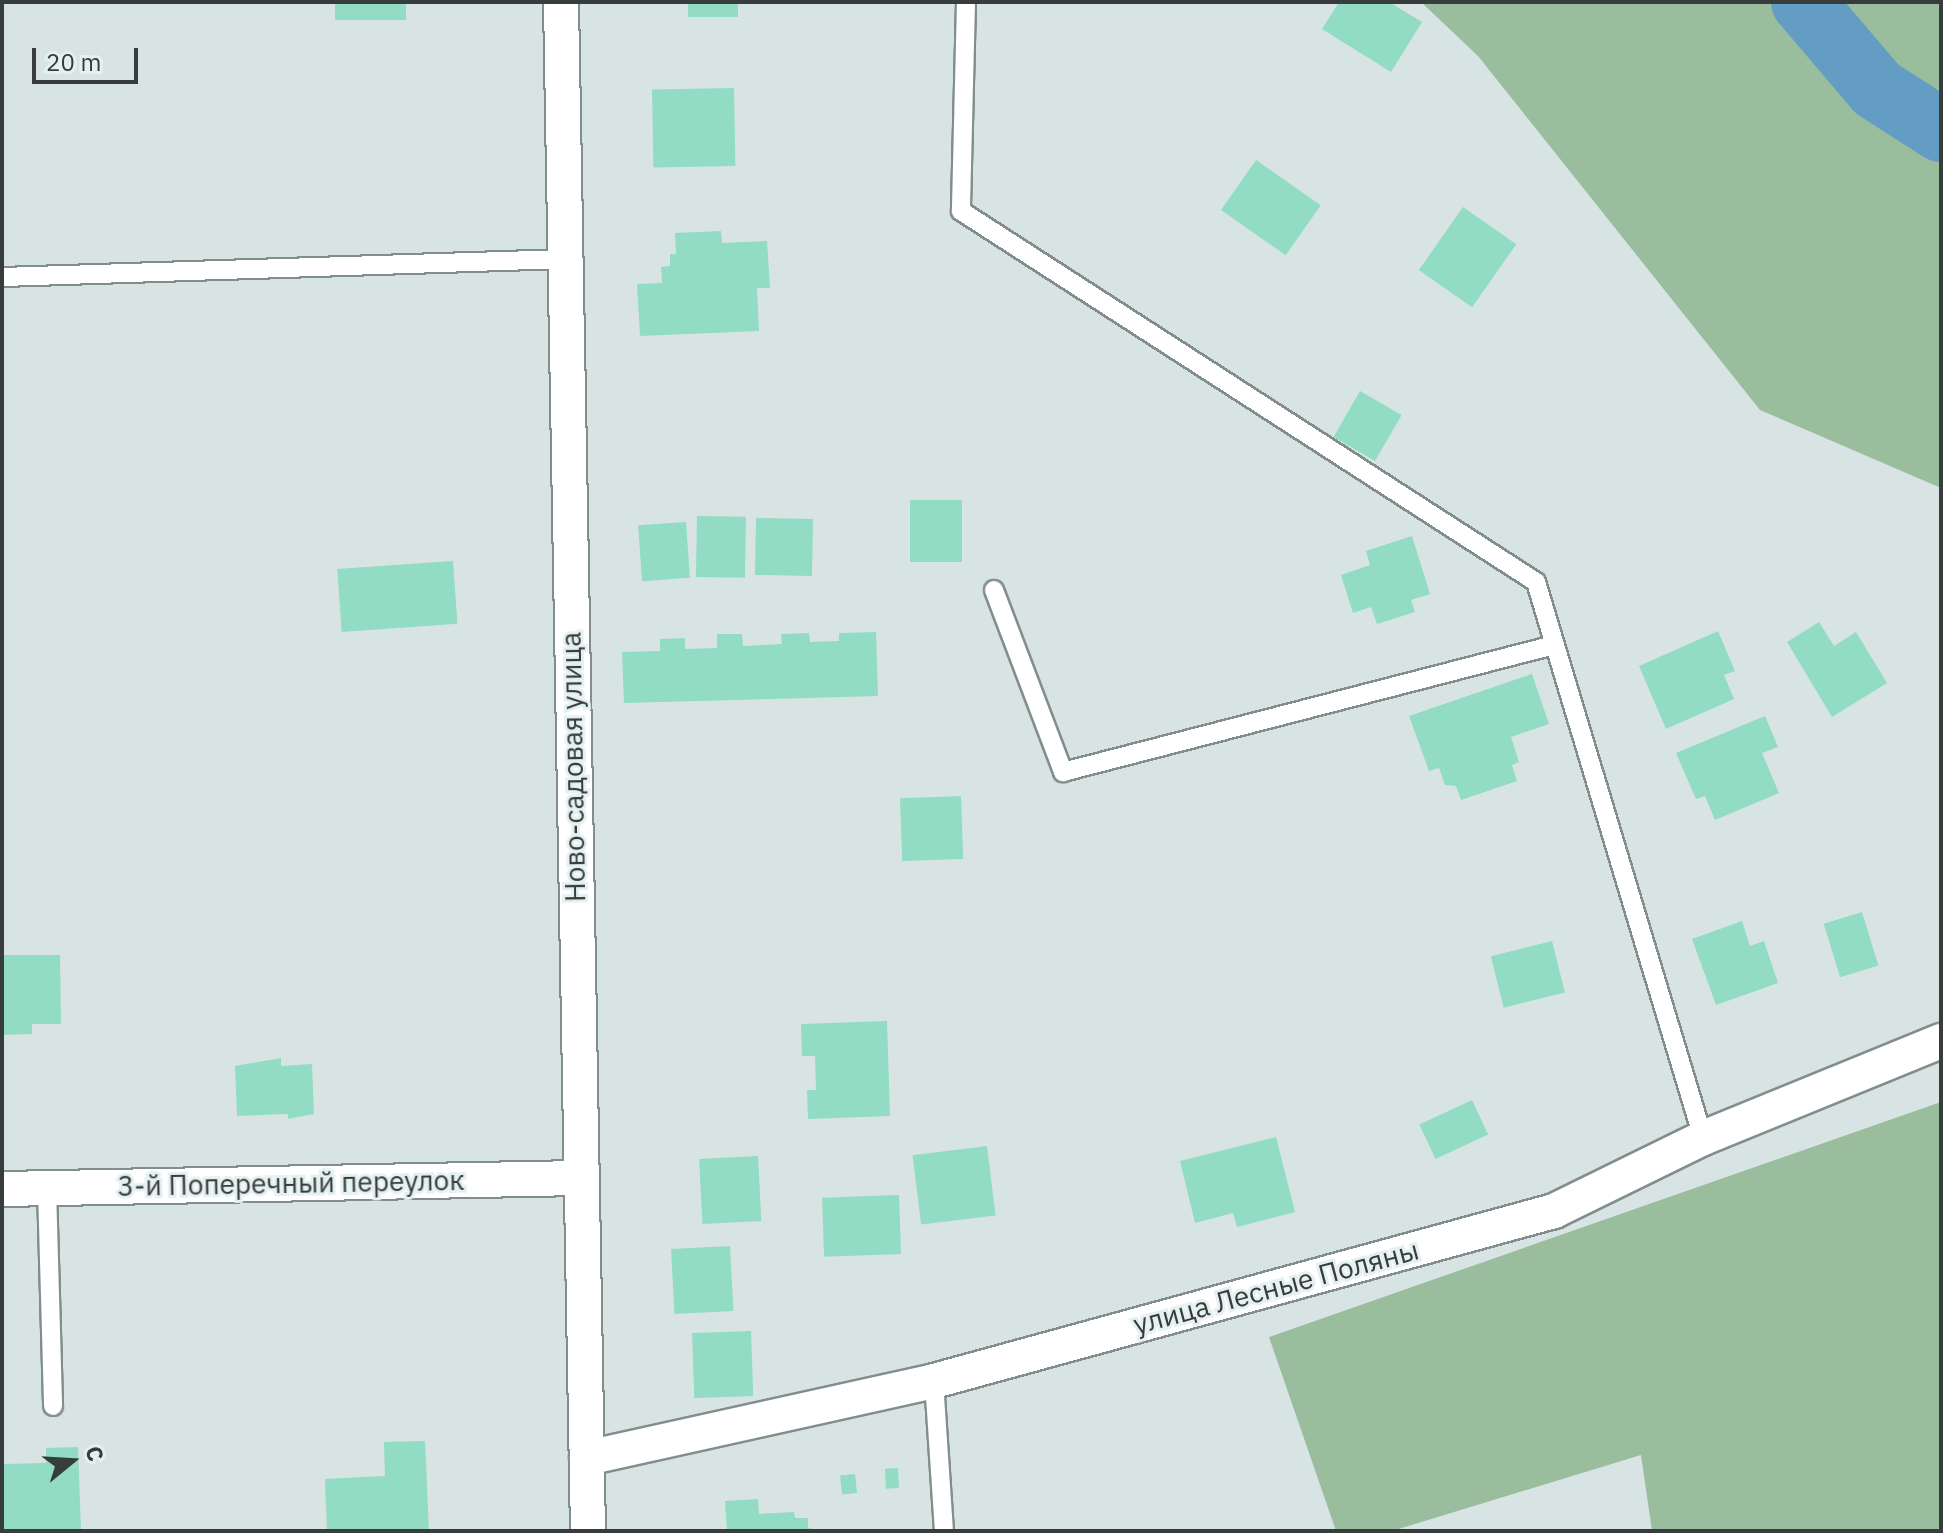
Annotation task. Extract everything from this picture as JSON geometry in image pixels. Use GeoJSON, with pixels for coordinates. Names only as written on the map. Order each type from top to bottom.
{"type":"FeatureCollection","features":[{"type":"Feature","properties":{"kind":"street","name":"Ново-садовая улица"},"geometry":{"type":"LineString","coordinates":[[561,2],[588,1531]]}},
{"type":"Feature","properties":{"kind":"street","name":"улица Лесные Поляны"},"geometry":{"type":"LineString","coordinates":[[587,1458],[934,1381],[1554,1211],[1703,1138],[1941,1041]]}},
{"type":"Feature","properties":{"kind":"street","name":"3-й Поперечный переулок"},"geometry":{"type":"LineString","coordinates":[[2,1189],[580,1178]]}},
{"type":"Feature","properties":{"kind":"lane"},"geometry":{"type":"LineString","coordinates":[[966,2],[961,211],[1536,582],[1703,1138]]}},
{"type":"Feature","properties":{"kind":"lane"},"geometry":{"type":"LineString","coordinates":[[2,277],[565,259]]}},
{"type":"Feature","properties":{"kind":"lane"},"geometry":{"type":"LineString","coordinates":[[994,590],[1063,772],[1554,645]]}},
{"type":"Feature","properties":{"kind":"lane"},"geometry":{"type":"LineString","coordinates":[[47,1188],[53,1406]]}},
{"type":"Feature","properties":{"kind":"lane"},"geometry":{"type":"LineString","coordinates":[[934,1381],[944,1531]]}},
{"type":"Feature","properties":{"kind":"green space"},"geometry":{"type":"Polygon","coordinates":[[[1421,2],[1941,2],[1941,488],[1760,410],[1478,56],[1421,2]]]}},
{"type":"Feature","properties":{"kind":"green space"},"geometry":{"type":"Polygon","coordinates":[[[1941,1102],[1941,1531],[1652,1531],[1641,1455],[1392,1531],[1336,1531],[1269,1337],[1941,1102]]]}},
{"type":"Feature","properties":{"kind":"building"},"geometry":{"type":"Polygon","coordinates":[[[335,2],[406,2],[406,20],[335,20],[335,2]]]}},
{"type":"Feature","properties":{"kind":"building"},"geometry":{"type":"Polygon","coordinates":[[[688,2],[738,2],[738,17],[688,17],[688,2]]]}},
{"type":"Feature","properties":{"kind":"building"},"geometry":{"type":"Polygon","coordinates":[[[1339,2],[1389,2],[1422,22],[1391,72],[1322,29],[1339,2]]]}},
{"type":"Feature","properties":{"kind":"building"},"geometry":{"type":"Polygon","coordinates":[[[734,88],[735,166],[653,167],[652,89],[734,88]]]}},
{"type":"Feature","properties":{"kind":"building"},"geometry":{"type":"Polygon","coordinates":[[[1256,160],[1321,205],[1286,255],[1221,210],[1256,160]]]}},
{"type":"Feature","properties":{"kind":"building"},"geometry":{"type":"Polygon","coordinates":[[[1463,207],[1516,244],[1472,307],[1419,270],[1463,207]]]}},
{"type":"Feature","properties":{"kind":"building"},"geometry":{"type":"Polygon","coordinates":[[[721,231],[722,243],[767,241],[770,288],[757,288],[759,331],[640,336],[637,284],[662,283],[661,267],[670,266],[670,254],[676,254],[675,233],[721,231]]]}},
{"type":"Feature","properties":{"kind":"building"},"geometry":{"type":"Polygon","coordinates":[[[1360,391],[1402,415],[1375,461],[1334,437],[1360,391]]]}},
{"type":"Feature","properties":{"kind":"building"},"geometry":{"type":"Polygon","coordinates":[[[910,500],[962,500],[962,562],[910,562],[910,500]]]}},
{"type":"Feature","properties":{"kind":"building"},"geometry":{"type":"Polygon","coordinates":[[[697,516],[746,517],[745,578],[696,577],[697,516]]]}},
{"type":"Feature","properties":{"kind":"building"},"geometry":{"type":"Polygon","coordinates":[[[756,518],[813,519],[812,576],[755,575],[756,518]]]}},
{"type":"Feature","properties":{"kind":"building"},"geometry":{"type":"Polygon","coordinates":[[[686,522],[690,578],[642,581],[638,525],[686,522]]]}},
{"type":"Feature","properties":{"kind":"building"},"geometry":{"type":"Polygon","coordinates":[[[1412,536],[1430,594],[1411,600],[1415,612],[1377,624],[1371,607],[1353,613],[1341,575],[1370,565],[1366,551],[1412,536]]]}},
{"type":"Feature","properties":{"kind":"building"},"geometry":{"type":"Polygon","coordinates":[[[453,561],[457,624],[342,632],[337,569],[453,561]]]}},
{"type":"Feature","properties":{"kind":"building"},"geometry":{"type":"Polygon","coordinates":[[[1819,622],[1834,646],[1856,632],[1887,683],[1832,717],[1787,642],[1819,622]]]}},
{"type":"Feature","properties":{"kind":"building"},"geometry":{"type":"Polygon","coordinates":[[[1718,631],[1735,671],[1724,675],[1734,699],[1666,729],[1639,666],[1718,631]]]}},
{"type":"Feature","properties":{"kind":"building"},"geometry":{"type":"Polygon","coordinates":[[[876,632],[878,696],[624,703],[622,652],[660,651],[660,639],[685,638],[685,649],[717,648],[717,634],[742,634],[743,646],[782,644],[781,634],[809,633],[810,642],[839,641],[839,633],[876,632]]]}},
{"type":"Feature","properties":{"kind":"building"},"geometry":{"type":"Polygon","coordinates":[[[1532,674],[1549,724],[1511,737],[1519,762],[1512,765],[1517,781],[1461,800],[1456,786],[1445,785],[1439,768],[1429,771],[1409,716],[1532,674]]]}},
{"type":"Feature","properties":{"kind":"building"},"geometry":{"type":"Polygon","coordinates":[[[1765,716],[1778,747],[1762,753],[1779,793],[1715,820],[1705,796],[1696,799],[1676,753],[1765,716]]]}},
{"type":"Feature","properties":{"kind":"building"},"geometry":{"type":"Polygon","coordinates":[[[961,796],[963,859],[902,861],[900,798],[961,796]]]}},
{"type":"Feature","properties":{"kind":"building"},"geometry":{"type":"Polygon","coordinates":[[[1862,912],[1878,966],[1840,977],[1824,924],[1862,912]]]}},
{"type":"Feature","properties":{"kind":"building"},"geometry":{"type":"Polygon","coordinates":[[[1742,921],[1750,946],[1764,941],[1778,983],[1716,1005],[1692,939],[1742,921]]]}},
{"type":"Feature","properties":{"kind":"building"},"geometry":{"type":"Polygon","coordinates":[[[1552,941],[1565,992],[1504,1008],[1491,956],[1552,941]]]}},
{"type":"Feature","properties":{"kind":"building"},"geometry":{"type":"Polygon","coordinates":[[[2,955],[60,955],[61,1024],[32,1024],[32,1034],[3,1035],[2,955]]]}},
{"type":"Feature","properties":{"kind":"building"},"geometry":{"type":"Polygon","coordinates":[[[887,1021],[890,1116],[808,1119],[807,1090],[816,1090],[815,1056],[802,1056],[801,1024],[887,1021]]]}},
{"type":"Feature","properties":{"kind":"building"},"geometry":{"type":"Polygon","coordinates":[[[281,1058],[281,1066],[312,1064],[314,1114],[288,1119],[288,1114],[237,1116],[235,1066],[281,1058]]]}},
{"type":"Feature","properties":{"kind":"building"},"geometry":{"type":"Polygon","coordinates":[[[1472,1100],[1488,1134],[1435,1159],[1419,1125],[1472,1100]]]}},
{"type":"Feature","properties":{"kind":"building"},"geometry":{"type":"Polygon","coordinates":[[[1276,1137],[1295,1212],[1237,1227],[1233,1213],[1195,1223],[1180,1161],[1276,1137]]]}},
{"type":"Feature","properties":{"kind":"building"},"geometry":{"type":"Polygon","coordinates":[[[987,1146],[996,1215],[921,1225],[913,1155],[987,1146]]]}},
{"type":"Feature","properties":{"kind":"building"},"geometry":{"type":"Polygon","coordinates":[[[758,1156],[761,1221],[702,1224],[699,1159],[758,1156]]]}},
{"type":"Feature","properties":{"kind":"building"},"geometry":{"type":"Polygon","coordinates":[[[899,1195],[901,1254],[824,1257],[822,1198],[899,1195]]]}},
{"type":"Feature","properties":{"kind":"building"},"geometry":{"type":"Polygon","coordinates":[[[730,1246],[733,1311],[674,1314],[671,1249],[730,1246]]]}},
{"type":"Feature","properties":{"kind":"building"},"geometry":{"type":"Polygon","coordinates":[[[751,1331],[753,1396],[694,1398],[692,1333],[751,1331]]]}},
{"type":"Feature","properties":{"kind":"building"},"geometry":{"type":"Polygon","coordinates":[[[425,1441],[429,1531],[327,1531],[325,1479],[385,1476],[384,1442],[425,1441]]]}},
{"type":"Feature","properties":{"kind":"building"},"geometry":{"type":"Polygon","coordinates":[[[78,1447],[81,1531],[2,1531],[2,1464],[46,1463],[46,1448],[78,1447]]]}},
{"type":"Feature","properties":{"kind":"building"},"geometry":{"type":"Polygon","coordinates":[[[898,1468],[899,1488],[886,1489],[885,1469],[898,1468]]]}},
{"type":"Feature","properties":{"kind":"building"},"geometry":{"type":"Polygon","coordinates":[[[855,1474],[857,1493],[842,1494],[840,1476],[855,1474]]]}},
{"type":"Feature","properties":{"kind":"building"},"geometry":{"type":"Polygon","coordinates":[[[758,1499],[759,1514],[794,1512],[795,1518],[808,1518],[808,1528],[822,1531],[727,1531],[725,1501],[758,1499]]]}},
{"type":"Feature","properties":{"kind":"waterway"},"geometry":{"type":"LineString","coordinates":[[1803,2],[1877,89],[1941,130]]}}]}
